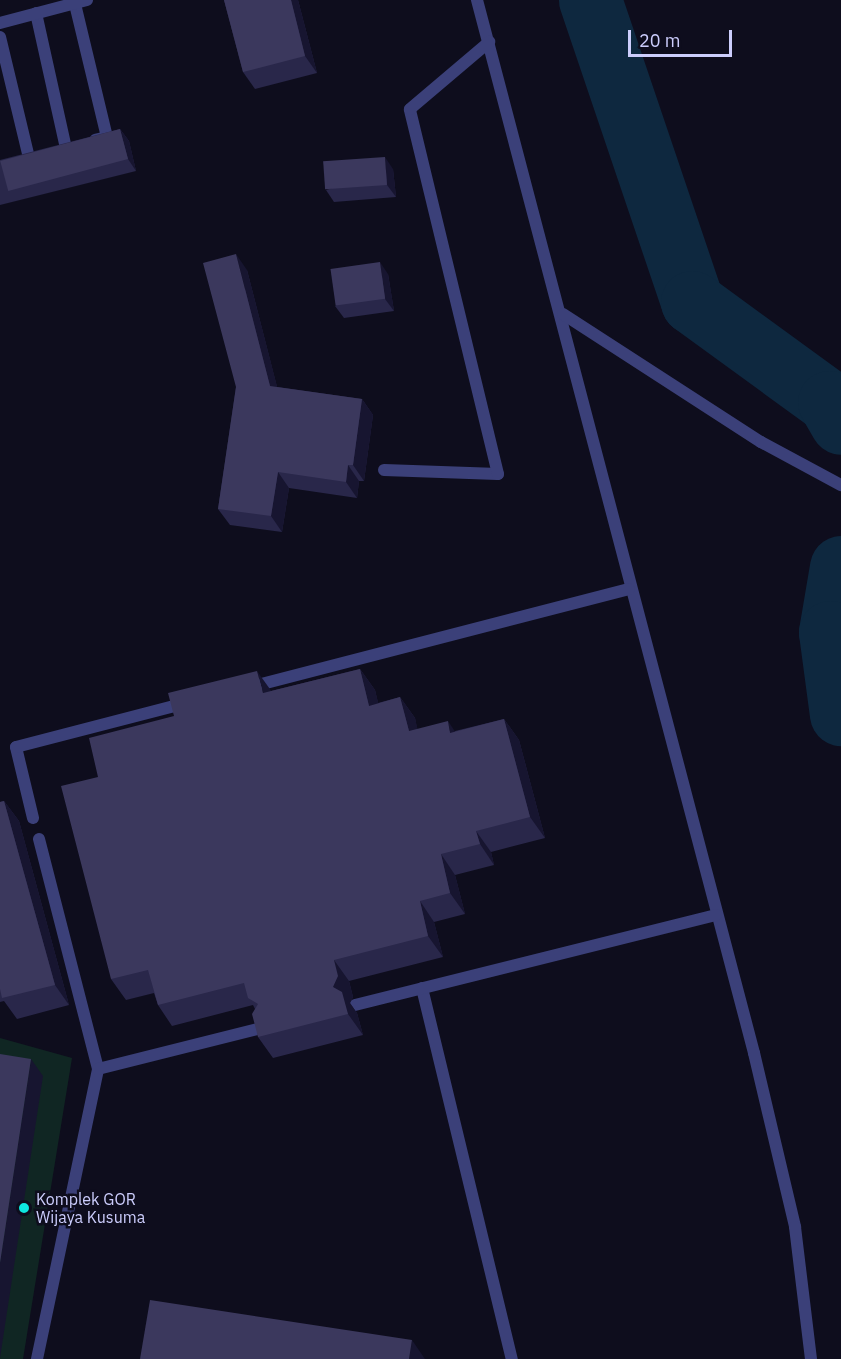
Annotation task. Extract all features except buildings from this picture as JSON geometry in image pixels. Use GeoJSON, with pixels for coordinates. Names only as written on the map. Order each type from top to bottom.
{"type":"FeatureCollection","features":[{"type":"Feature","properties":{"kind":"lane"},"geometry":{"type":"LineString","coordinates":[[477,0],[563,314],[629,589],[716,915],[795,1227],[811,1359]]}},
{"type":"Feature","properties":{"kind":"lane"},"geometry":{"type":"LineString","coordinates":[[0,23],[81,2],[107,137],[10,163]]}},
{"type":"Feature","properties":{"kind":"lane"},"geometry":{"type":"LineString","coordinates":[[36,14],[66,148]]}},
{"type":"Feature","properties":{"kind":"lane"},"geometry":{"type":"LineString","coordinates":[[0,37],[29,158]]}},
{"type":"Feature","properties":{"kind":"lane"},"geometry":{"type":"LineString","coordinates":[[384,470],[498,474],[410,109],[489,42]]}},
{"type":"Feature","properties":{"kind":"lane"},"geometry":{"type":"LineString","coordinates":[[563,314],[761,442],[841,485]]}},
{"type":"Feature","properties":{"kind":"lane"},"geometry":{"type":"LineString","coordinates":[[236,690],[629,589]]}},
{"type":"Feature","properties":{"kind":"lane"},"geometry":{"type":"LineString","coordinates":[[33,818],[16,747],[201,699]]}},
{"type":"Feature","properties":{"kind":"lane"},"geometry":{"type":"LineString","coordinates":[[37,1359],[98,1069],[39,839]]}},
{"type":"Feature","properties":{"kind":"lane"},"geometry":{"type":"LineString","coordinates":[[355,1005],[716,915]]}},
{"type":"Feature","properties":{"kind":"lane"},"geometry":{"type":"LineString","coordinates":[[422,988],[512,1359]]}},
{"type":"Feature","properties":{"kind":"lane"},"geometry":{"type":"LineString","coordinates":[[98,1069],[264,1027]]}},
{"type":"Feature","properties":{"kind":"green space","name":"Komplek GOR Wijaya Kusuma"},"geometry":{"type":"Polygon","coordinates":[[[0,1038],[72,1058],[23,1359],[0,1359],[0,1038]]]}},
{"type":"Feature","properties":{"kind":"waterway"},"geometry":{"type":"LineString","coordinates":[[590,0],[692,302],[829,402],[841,423]]}},
{"type":"Feature","properties":{"kind":"waterway"},"geometry":{"type":"LineString","coordinates":[[841,567],[830,632],[841,714]]}},
{"type":"Feature","properties":{"kind":"place","name":"Komplek GOR Wijaya Kusuma"},"geometry":{"type":"Point","coordinates":[24,1208]}}]}
